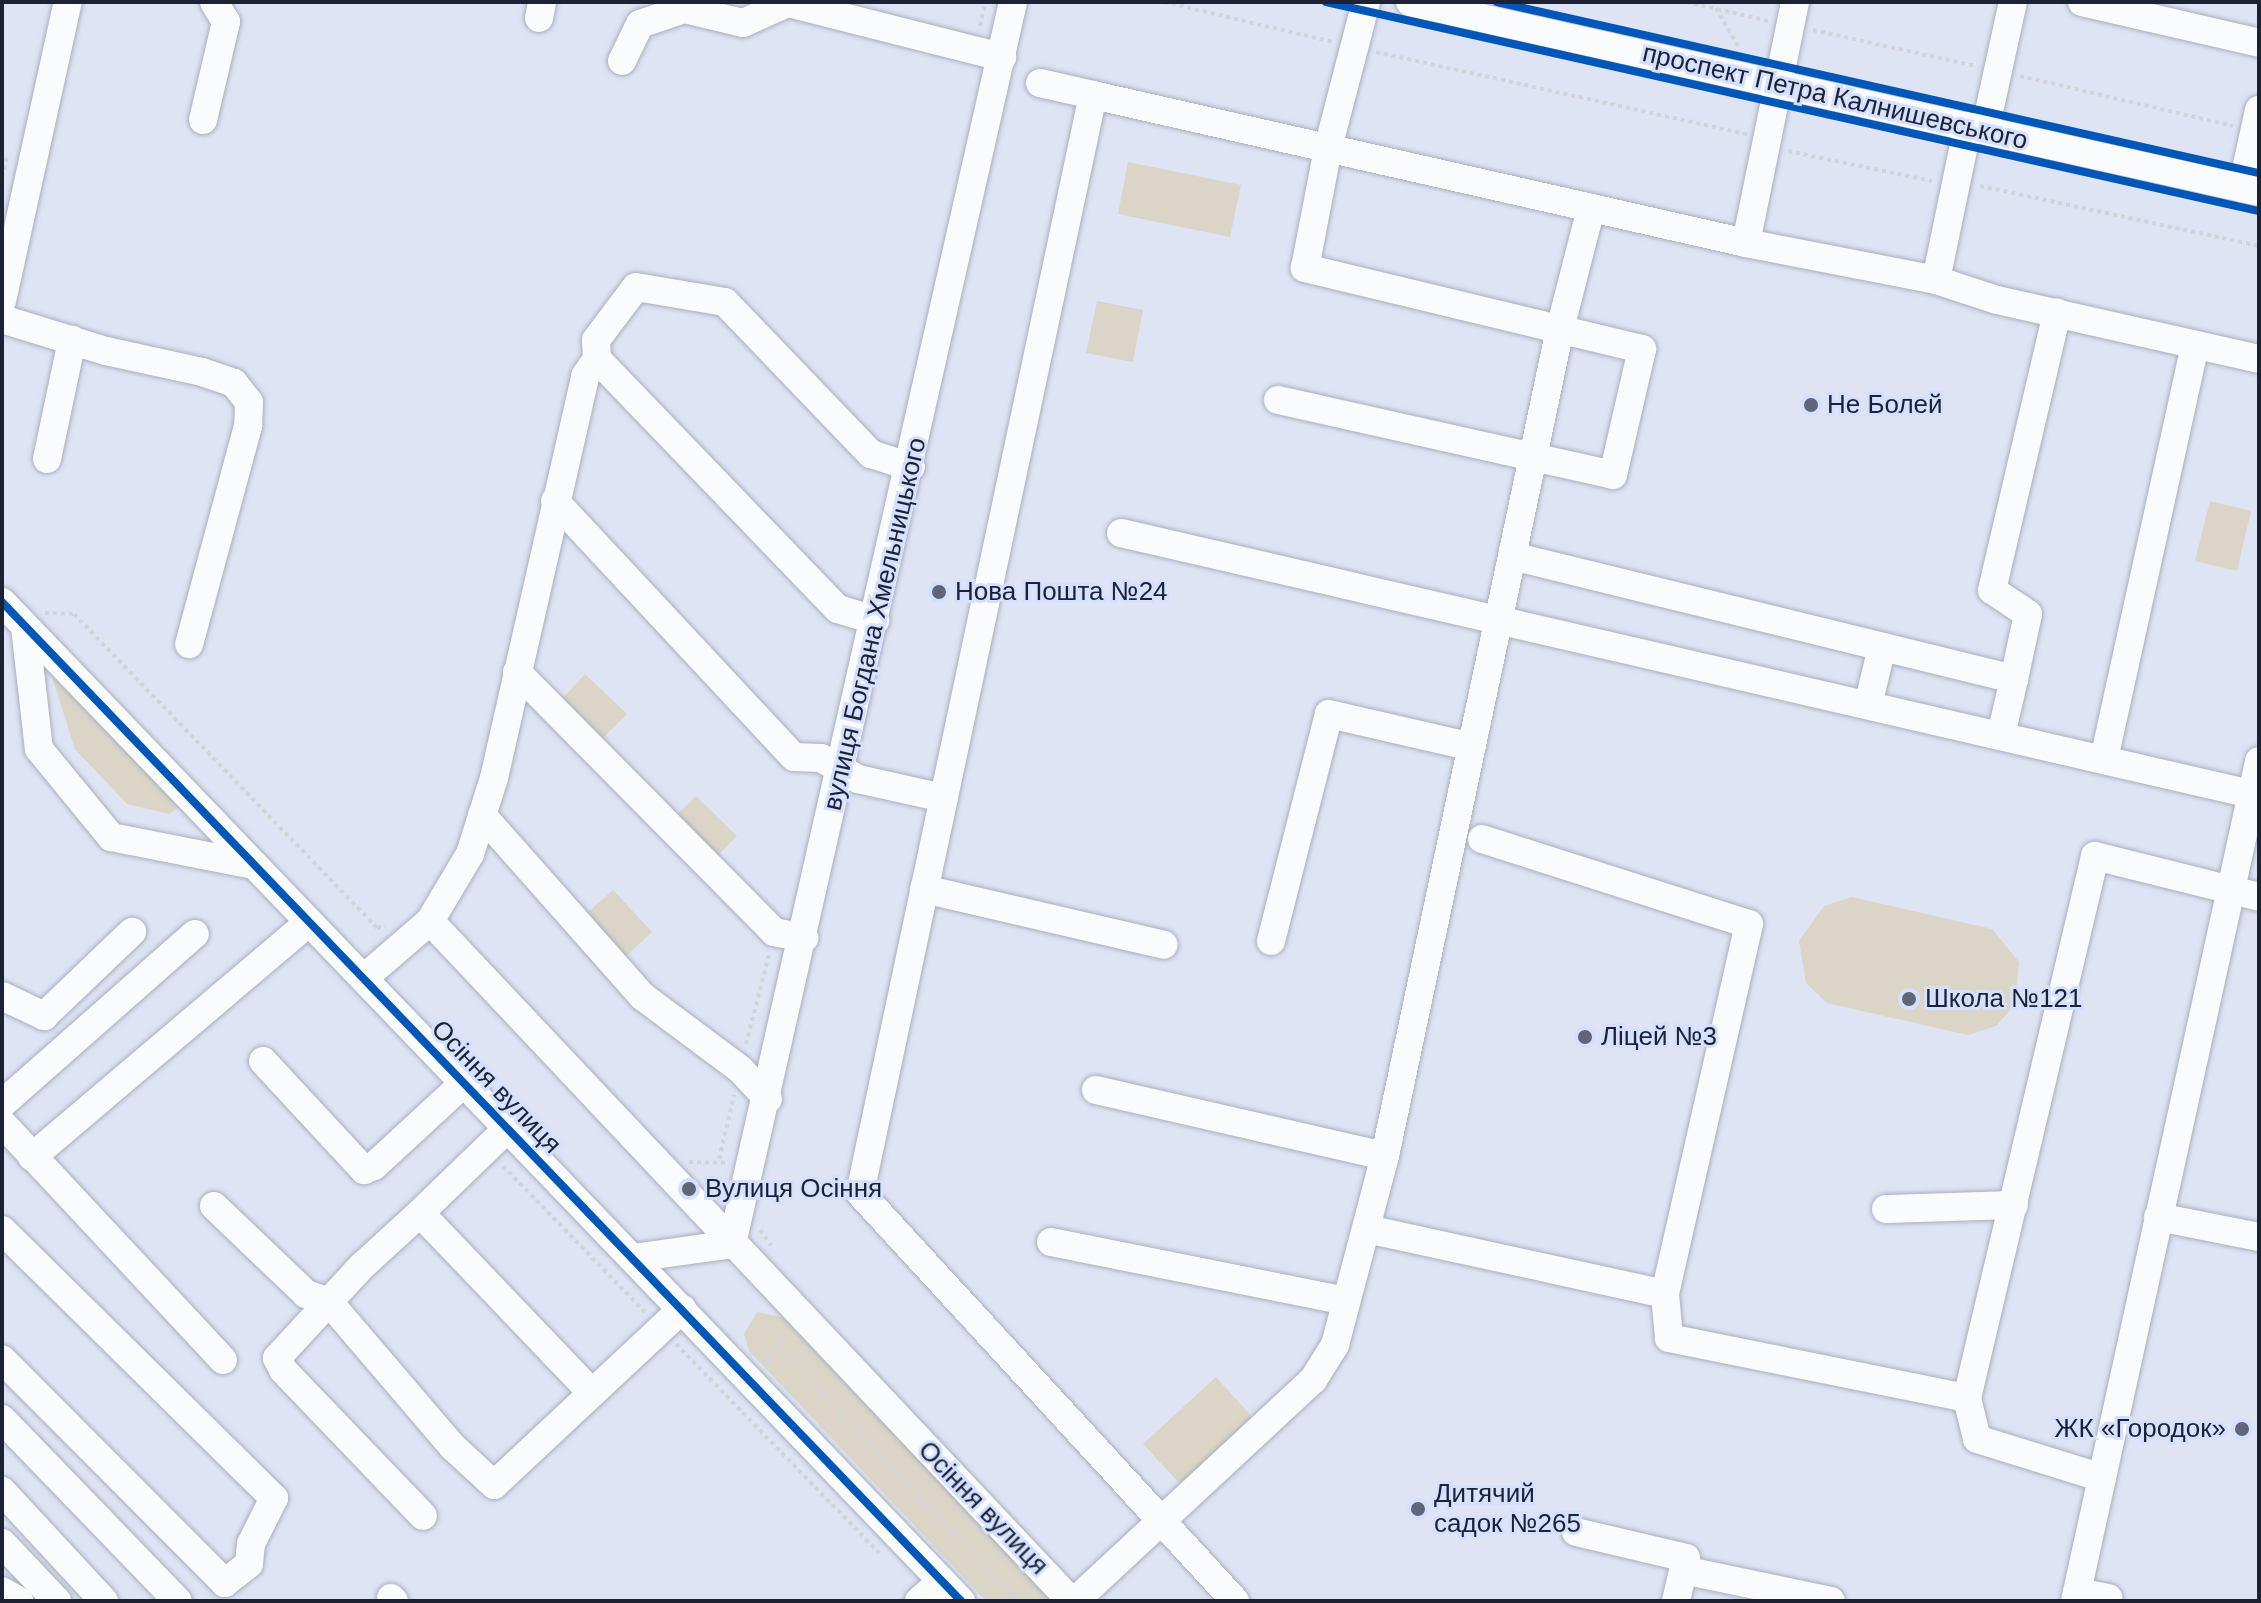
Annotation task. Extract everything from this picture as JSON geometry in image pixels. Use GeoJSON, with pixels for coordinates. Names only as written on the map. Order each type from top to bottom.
{"type":"FeatureCollection","features":[{"type":"Feature","properties":{"kind":"street"},"geometry":{"type":"LineString","coordinates":[[2,301],[68,2]]}},
{"type":"Feature","properties":{"kind":"street"},"geometry":{"type":"LineString","coordinates":[[203,120],[226,22],[214,2]]}},
{"type":"Feature","properties":{"kind":"street","name":"вулиця Богдана Хмельницького"},"geometry":{"type":"LineString","coordinates":[[732,1244],[768,1099],[911,467],[1013,2]]}},
{"type":"Feature","properties":{"kind":"street"},"geometry":{"type":"LineString","coordinates":[[1278,400],[1613,475],[1642,349],[1305,268],[1328,148],[1366,2]]}},
{"type":"Feature","properties":{"kind":"street","name":"проспект Петра Калнишевського"},"geometry":{"type":"LineString","coordinates":[[1410,2],[1518,14],[1780,84],[2250,190]]}},
{"type":"Feature","properties":{"kind":"street"},"geometry":{"type":"LineString","coordinates":[[1746,243],[1762,141],[1780,84],[1795,2]]}},
{"type":"Feature","properties":{"kind":"street"},"geometry":{"type":"LineString","coordinates":[[1936,280],[1955,186],[1976,128],[2013,2]]}},
{"type":"Feature","properties":{"kind":"street"},"geometry":{"type":"LineString","coordinates":[[2082,2],[2259,43]]}},
{"type":"Feature","properties":{"kind":"street"},"geometry":{"type":"LineString","coordinates":[[622,61],[640,24],[684,9],[743,23],[788,3],[1002,57]]}},
{"type":"Feature","properties":{"kind":"street"},"geometry":{"type":"LineString","coordinates":[[1040,83],[1746,243],[1936,280],[2057,313],[2259,359]]}},
{"type":"Feature","properties":{"kind":"street"},"geometry":{"type":"LineString","coordinates":[[1093,95],[860,1193],[1235,1601]]}},
{"type":"Feature","properties":{"kind":"street"},"geometry":{"type":"LineString","coordinates":[[2250,190],[2259,110]]}},
{"type":"Feature","properties":{"kind":"street"},"geometry":{"type":"LineString","coordinates":[[1073,1601],[1162,1524],[1326,1366],[1367,1229],[1385,1156],[1469,746],[1560,329],[1591,208]]}},
{"type":"Feature","properties":{"kind":"street"},"geometry":{"type":"LineString","coordinates":[[364,978],[430,921],[470,854],[517,672],[585,376],[597,359],[596,340],[636,287],[725,302],[871,454],[911,467]]}},
{"type":"Feature","properties":{"kind":"street"},"geometry":{"type":"LineString","coordinates":[[2001,735],[2028,614],[1992,590],[2057,313]]}},
{"type":"Feature","properties":{"kind":"street"},"geometry":{"type":"LineString","coordinates":[[2,319],[234,383],[249,402],[248,426],[189,644]]}},
{"type":"Feature","properties":{"kind":"street"},"geometry":{"type":"LineString","coordinates":[[47,459],[72,340]]}},
{"type":"Feature","properties":{"kind":"street"},"geometry":{"type":"LineString","coordinates":[[2104,759],[2195,345]]}},
{"type":"Feature","properties":{"kind":"street"},"geometry":{"type":"LineString","coordinates":[[597,359],[838,609],[875,620]]}},
{"type":"Feature","properties":{"kind":"street"},"geometry":{"type":"LineString","coordinates":[[555,501],[794,757],[821,758],[858,779],[944,798]]}},
{"type":"Feature","properties":{"kind":"street"},"geometry":{"type":"LineString","coordinates":[[1121,533],[2255,795]]}},
{"type":"Feature","properties":{"kind":"street"},"geometry":{"type":"LineString","coordinates":[[1512,556],[2014,679]]}},
{"type":"Feature","properties":{"kind":"street"},"geometry":{"type":"LineString","coordinates":[[14,615],[39,749],[111,837],[254,865]]}},
{"type":"Feature","properties":{"kind":"street","name":"Осіння вулиця"},"geometry":{"type":"LineString","coordinates":[[14,615],[753,1379],[952,1591]]}},
{"type":"Feature","properties":{"kind":"street"},"geometry":{"type":"LineString","coordinates":[[1868,705],[1882,647]]}},
{"type":"Feature","properties":{"kind":"street"},"geometry":{"type":"LineString","coordinates":[[517,672],[774,932],[804,938]]}},
{"type":"Feature","properties":{"kind":"street"},"geometry":{"type":"LineString","coordinates":[[1271,941],[1329,714],[1469,746]]}},
{"type":"Feature","properties":{"kind":"street"},"geometry":{"type":"LineString","coordinates":[[2108,1598],[2076,1596],[2231,890],[2255,795],[2259,761]]}},
{"type":"Feature","properties":{"kind":"street"},"geometry":{"type":"LineString","coordinates":[[482,815],[642,996],[740,1069],[768,1099]]}},
{"type":"Feature","properties":{"kind":"street"},"geometry":{"type":"LineString","coordinates":[[1482,839],[1749,924],[1665,1294],[1669,1338],[1967,1398]]}},
{"type":"Feature","properties":{"kind":"street"},"geometry":{"type":"LineString","coordinates":[[2102,1478],[1977,1439],[1967,1398],[2095,856],[2259,897]]}},
{"type":"Feature","properties":{"kind":"street"},"geometry":{"type":"LineString","coordinates":[[924,889],[1164,945]]}},
{"type":"Feature","properties":{"kind":"street","name":"Осіння вулиця"},"geometry":{"type":"LineString","coordinates":[[430,921],[800,1316],[1073,1601]]}},
{"type":"Feature","properties":{"kind":"street"},"geometry":{"type":"LineString","coordinates":[[32,1157],[309,922]]}},
{"type":"Feature","properties":{"kind":"street"},"geometry":{"type":"LineString","coordinates":[[2,996],[44,1016],[132,932]]}},
{"type":"Feature","properties":{"kind":"street"},"geometry":{"type":"LineString","coordinates":[[2,1104],[195,934]]}},
{"type":"Feature","properties":{"kind":"street"},"geometry":{"type":"LineString","coordinates":[[263,1061],[364,1170],[374,1166],[464,1083]]}},
{"type":"Feature","properties":{"kind":"street"},"geometry":{"type":"LineString","coordinates":[[1096,1090],[1385,1156]]}},
{"type":"Feature","properties":{"kind":"street"},"geometry":{"type":"LineString","coordinates":[[2,1123],[223,1360]]}},
{"type":"Feature","properties":{"kind":"street"},"geometry":{"type":"LineString","coordinates":[[423,1516],[283,1370],[277,1358],[329,1302],[508,1128]]}},
{"type":"Feature","properties":{"kind":"street"},"geometry":{"type":"LineString","coordinates":[[1886,1209],[2014,1205]]}},
{"type":"Feature","properties":{"kind":"street"},"geometry":{"type":"LineString","coordinates":[[214,1206],[306,1294],[329,1302],[453,1447],[494,1485],[682,1309]]}},
{"type":"Feature","properties":{"kind":"street"},"geometry":{"type":"LineString","coordinates":[[420,1213],[592,1393]]}},
{"type":"Feature","properties":{"kind":"street"},"geometry":{"type":"LineString","coordinates":[[2158,1217],[2259,1237]]}},
{"type":"Feature","properties":{"kind":"street"},"geometry":{"type":"LineString","coordinates":[[1367,1229],[1665,1294]]}},
{"type":"Feature","properties":{"kind":"street"},"geometry":{"type":"LineString","coordinates":[[2,1230],[274,1498],[251,1544],[249,1564],[225,1583],[2,1359]]}},
{"type":"Feature","properties":{"kind":"street"},"geometry":{"type":"LineString","coordinates":[[1051,1242],[1346,1301]]}},
{"type":"Feature","properties":{"kind":"street"},"geometry":{"type":"LineString","coordinates":[[633,1258],[732,1244]]}},
{"type":"Feature","properties":{"kind":"street"},"geometry":{"type":"LineString","coordinates":[[2,1419],[178,1601]]}},
{"type":"Feature","properties":{"kind":"street"},"geometry":{"type":"LineString","coordinates":[[2,1491],[104,1601]]}},
{"type":"Feature","properties":{"kind":"street"},"geometry":{"type":"LineString","coordinates":[[1576,1532],[1686,1558],[1676,1601]]}},
{"type":"Feature","properties":{"kind":"street"},"geometry":{"type":"LineString","coordinates":[[2,1543],[57,1601]]}},
{"type":"Feature","properties":{"kind":"street"},"geometry":{"type":"LineString","coordinates":[[1683,1570],[1831,1601]]}},
{"type":"Feature","properties":{"kind":"street"},"geometry":{"type":"LineString","coordinates":[[2,1591],[19,1601]]}},
{"type":"Feature","properties":{"kind":"street"},"geometry":{"type":"LineString","coordinates":[[919,1601],[952,1591]]}},
{"type":"Feature","properties":{"kind":"path"},"geometry":{"type":"LineString","coordinates":[[1164,2],[1955,186],[1974,185],[2259,246]]}},
{"type":"Feature","properties":{"kind":"path"},"geometry":{"type":"LineString","coordinates":[[1716,8],[1738,46]]}},
{"type":"Feature","properties":{"kind":"path"},"geometry":{"type":"LineString","coordinates":[[1729,56],[1744,59]]}},
{"type":"Feature","properties":{"kind":"path"},"geometry":{"type":"LineString","coordinates":[[14,615],[74,614],[377,928],[390,926]]}},
{"type":"Feature","properties":{"kind":"path"},"geometry":{"type":"LineString","coordinates":[[487,1149],[889,1564]]}},
{"type":"Feature","properties":{"kind":"path"},"geometry":{"type":"LineString","coordinates":[[679,1151],[689,1162],[719,1159]]}},
{"type":"Feature","properties":{"kind":"path"},"geometry":{"type":"LineString","coordinates":[[734,1404],[800,1316]]}},
{"type":"Feature","properties":{"kind":"path"},"geometry":{"type":"LineString","coordinates":[[777,1346],[1018,1601]]}},
{"type":"Feature","properties":{"kind":"shaded area"},"geometry":{"type":"Polygon","coordinates":[[[1128,162],[1241,185],[1230,237],[1118,214],[1128,162]]]}},
{"type":"Feature","properties":{"kind":"shaded area"},"geometry":{"type":"Polygon","coordinates":[[[1097,301],[1143,310],[1133,362],[1086,353],[1097,301]]]}},
{"type":"Feature","properties":{"kind":"shaded area"},"geometry":{"type":"Polygon","coordinates":[[[2210,501],[2251,511],[2237,571],[2195,561],[2210,501]]]}},
{"type":"Feature","properties":{"kind":"shaded area"},"geometry":{"type":"Polygon","coordinates":[[[585,674],[627,714],[601,740],[560,701],[585,674]]]}},
{"type":"Feature","properties":{"kind":"shaded area"},"geometry":{"type":"Polygon","coordinates":[[[52,677],[175,800],[177,808],[170,814],[127,804],[75,749],[52,677]]]}},
{"type":"Feature","properties":{"kind":"shaded area"},"geometry":{"type":"Polygon","coordinates":[[[696,796],[737,836],[711,862],[670,822],[696,796]]]}},
{"type":"Feature","properties":{"kind":"shaded area"},"geometry":{"type":"Polygon","coordinates":[[[613,890],[652,932],[625,957],[586,914],[613,890]]]}},
{"type":"Feature","properties":{"kind":"shaded area"},"geometry":{"type":"Polygon","coordinates":[[[1852,897],[1992,929],[2019,962],[2015,1005],[1996,1026],[1968,1035],[1827,1003],[1806,983],[1799,941],[1824,906],[1852,897]]]}},
{"type":"Feature","properties":{"kind":"shaded area"},"geometry":{"type":"Polygon","coordinates":[[[757,1312],[782,1317],[1054,1601],[986,1601],[749,1351],[744,1334],[757,1312]]]}},
{"type":"Feature","properties":{"kind":"shaded area"},"geometry":{"type":"Polygon","coordinates":[[[1216,1377],[1255,1420],[1182,1486],[1143,1444],[1216,1377]]]}},
{"type":"Feature","properties":{"kind":"cycle path"},"geometry":{"type":"LineString","coordinates":[[1326,2],[2259,211]]}},
{"type":"Feature","properties":{"kind":"cycle path"},"geometry":{"type":"LineString","coordinates":[[1497,2],[2259,173]]}},
{"type":"Feature","properties":{"kind":"cycle path"},"geometry":{"type":"LineString","coordinates":[[2,602],[961,1601]]}},
{"type":"Feature","properties":{"kind":"place","name":"Не Болей"},"geometry":{"type":"Point","coordinates":[1811,405]}},
{"type":"Feature","properties":{"kind":"place","name":"Нова Пошта №24"},"geometry":{"type":"Point","coordinates":[939,592]}},
{"type":"Feature","properties":{"kind":"place","name":"Школа №121"},"geometry":{"type":"Point","coordinates":[1909,999]}},
{"type":"Feature","properties":{"kind":"place","name":"Ліцей №3"},"geometry":{"type":"Point","coordinates":[1585,1037]}},
{"type":"Feature","properties":{"kind":"place","name":"Вулиця Осіння"},"geometry":{"type":"Point","coordinates":[689,1189]}},
{"type":"Feature","properties":{"kind":"place","name":"ЖК «Городок»"},"geometry":{"type":"Point","coordinates":[2242,1429]}},
{"type":"Feature","properties":{"kind":"place","name":"Дитячий садок №265"},"geometry":{"type":"Point","coordinates":[1418,1509]}}]}
